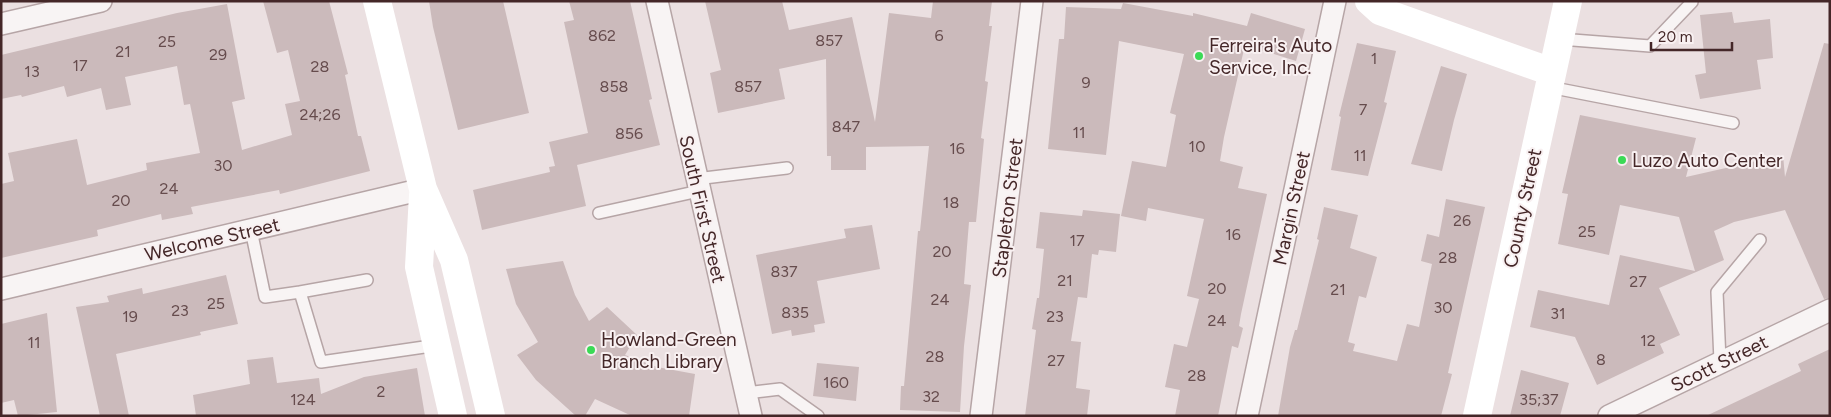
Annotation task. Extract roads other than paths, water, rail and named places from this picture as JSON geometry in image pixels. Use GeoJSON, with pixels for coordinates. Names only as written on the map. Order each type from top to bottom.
{"type":"FeatureCollection","features":[{"type":"Feature","properties":{"kind":"main road"},"geometry":{"type":"LineString","coordinates":[[377,1],[423,188],[454,260],[491,416]]}},
{"type":"Feature","properties":{"kind":"main road"},"geometry":{"type":"LineString","coordinates":[[1369,1],[1380,11],[1550,79]]}},
{"type":"Feature","properties":{"kind":"main road","name":"County Street"},"geometry":{"type":"LineString","coordinates":[[1477,416],[1568,1]]}},
{"type":"Feature","properties":{"kind":"main road"},"geometry":{"type":"LineString","coordinates":[[423,188],[419,267],[453,416]]}},
{"type":"Feature","properties":{"kind":"street","name":"South First Street"},"geometry":{"type":"LineString","coordinates":[[657,1],[697,185],[751,416]]}},
{"type":"Feature","properties":{"kind":"street","name":"Stapleton Street"},"geometry":{"type":"LineString","coordinates":[[981,416],[1032,1]]}},
{"type":"Feature","properties":{"kind":"street","name":"Margin Street"},"geometry":{"type":"LineString","coordinates":[[1247,416],[1336,1]]}},
{"type":"Feature","properties":{"kind":"street"},"geometry":{"type":"LineString","coordinates":[[1,24],[92,2]]}},
{"type":"Feature","properties":{"kind":"street","name":"Welcome Street"},"geometry":{"type":"LineString","coordinates":[[1,289],[423,188]]}},
{"type":"Feature","properties":{"kind":"street","name":"Scott Street"},"geometry":{"type":"LineString","coordinates":[[1609,416],[1720,361],[1830,310]]}},
{"type":"Feature","properties":{"kind":"lane"},"geometry":{"type":"LineString","coordinates":[[1560,39],[1650,46],[1695,2]]}},
{"type":"Feature","properties":{"kind":"lane"},"geometry":{"type":"LineString","coordinates":[[1550,79],[1733,123]]}},
{"type":"Feature","properties":{"kind":"lane"},"geometry":{"type":"LineString","coordinates":[[598,213],[697,185],[788,168]]}},
{"type":"Feature","properties":{"kind":"lane"},"geometry":{"type":"LineString","coordinates":[[250,230],[265,297],[367,280]]}},
{"type":"Feature","properties":{"kind":"lane"},"geometry":{"type":"LineString","coordinates":[[1720,361],[1717,292],[1760,240]]}},
{"type":"Feature","properties":{"kind":"lane"},"geometry":{"type":"LineString","coordinates":[[300,292],[321,362],[438,345]]}},
{"type":"Feature","properties":{"kind":"lane"},"geometry":{"type":"LineString","coordinates":[[746,393],[780,389],[818,416]]}},
{"type":"Feature","properties":{"kind":"place","name":"Ferreira's Auto Service, Inc."},"geometry":{"type":"Point","coordinates":[1199,56]}},
{"type":"Feature","properties":{"kind":"place","name":"Luzo Auto Center"},"geometry":{"type":"Point","coordinates":[1622,160]}},
{"type":"Feature","properties":{"kind":"place","name":"Howland-Green Branch Library"},"geometry":{"type":"Point","coordinates":[591,350]}}]}
